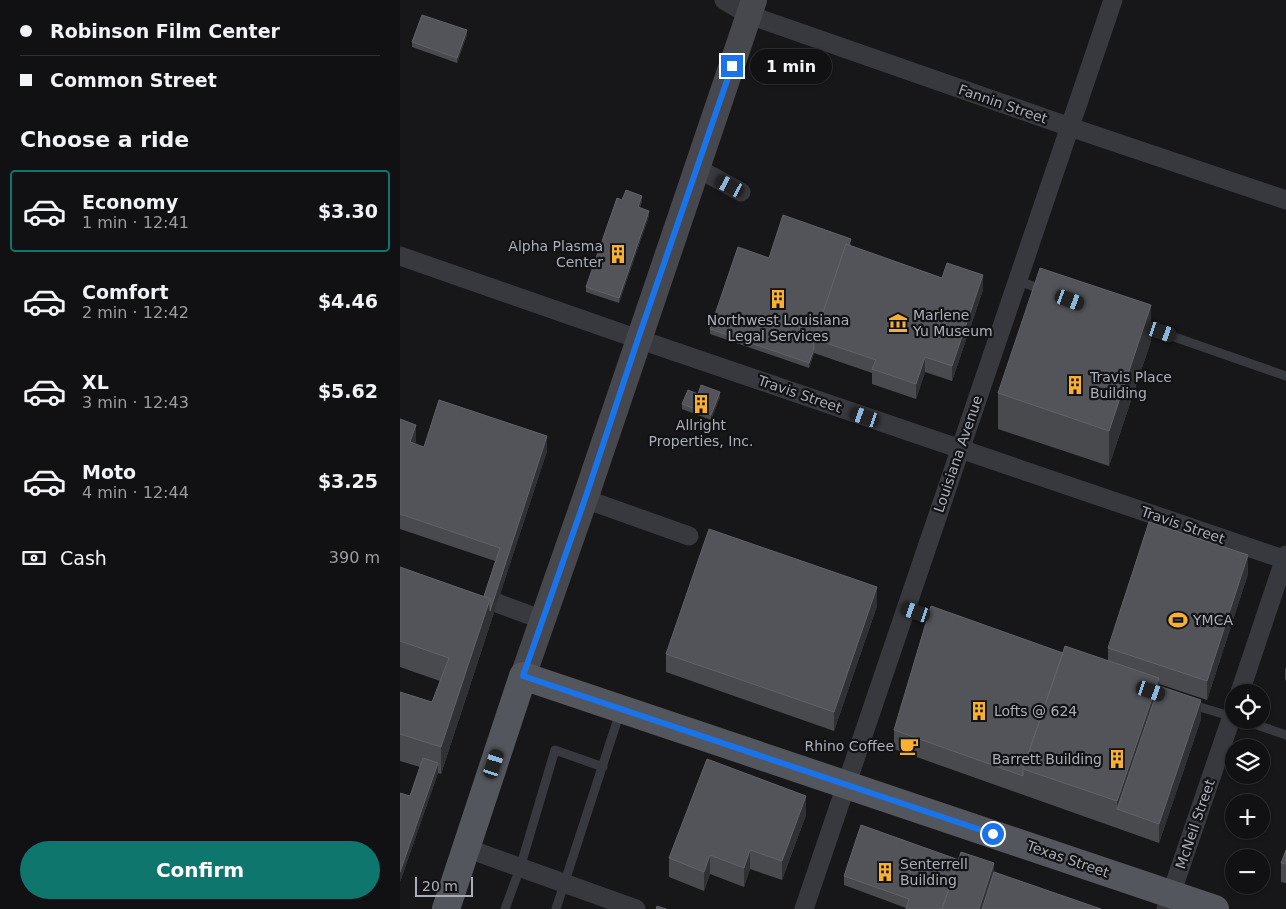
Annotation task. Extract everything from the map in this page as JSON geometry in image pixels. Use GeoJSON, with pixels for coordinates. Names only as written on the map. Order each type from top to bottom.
{"type":"FeatureCollection","features":[{"type":"Feature","properties":{"kind":"main road"},"geometry":{"type":"LineString","coordinates":[[446,909],[523,676],[752,7]]}},
{"type":"Feature","properties":{"kind":"main road","name":"Texas Street"},"geometry":{"type":"LineString","coordinates":[[523,676],[846,784],[1169,902],[1215,909]]}},
{"type":"Feature","properties":{"kind":"street","name":"Fannin Street"},"geometry":{"type":"LineString","coordinates":[[724,0],[752,7],[1070,128],[1286,200]]}},
{"type":"Feature","properties":{"kind":"street","name":"Louisiana Avenue"},"geometry":{"type":"LineString","coordinates":[[804,909],[1113,0]]}},
{"type":"Feature","properties":{"kind":"street"},"geometry":{"type":"LineString","coordinates":[[697,168],[741,192]]}},
{"type":"Feature","properties":{"kind":"street","name":"Travis Street"},"geometry":{"type":"LineString","coordinates":[[400,256],[638,339],[1286,558]]}},
{"type":"Feature","properties":{"kind":"street"},"geometry":{"type":"LineString","coordinates":[[585,499],[689,536]]}},
{"type":"Feature","properties":{"kind":"street"},"geometry":{"type":"LineString","coordinates":[[1243,684],[1286,558]]}},
{"type":"Feature","properties":{"kind":"street"},"geometry":{"type":"LineString","coordinates":[[488,600],[543,620]]}},
{"type":"Feature","properties":{"kind":"street","name":"McNeil Street"},"geometry":{"type":"LineString","coordinates":[[1169,902],[1230,729]]}},
{"type":"Feature","properties":{"kind":"street"},"geometry":{"type":"LineString","coordinates":[[466,848],[636,909]]}},
{"type":"Feature","properties":{"kind":"lane"},"geometry":{"type":"LineString","coordinates":[[1017,280],[1052,294]]}},
{"type":"Feature","properties":{"kind":"lane"},"geometry":{"type":"LineString","coordinates":[[1134,323],[1286,376]]}},
{"type":"Feature","properties":{"kind":"lane"},"geometry":{"type":"LineString","coordinates":[[906,608],[946,622]]}},
{"type":"Feature","properties":{"kind":"lane"},"geometry":{"type":"LineString","coordinates":[[1179,700],[1225,713]]}},
{"type":"Feature","properties":{"kind":"lane"},"geometry":{"type":"LineString","coordinates":[[556,909],[621,709]]}},
{"type":"Feature","properties":{"kind":"lane"},"geometry":{"type":"LineString","coordinates":[[1270,729],[1286,735]]}},
{"type":"Feature","properties":{"kind":"lane"},"geometry":{"type":"LineString","coordinates":[[505,909],[520,868],[555,750],[603,767]]}},
{"type":"Feature","properties":{"kind":"building"},"geometry":{"type":"Polygon","coordinates":[[[422,15],[467,30],[457,58],[412,42],[422,15]]]}},
{"type":"Feature","properties":{"kind":"building","name":"Alpha Plasma Center"},"geometry":{"type":"Polygon","coordinates":[[[626,190],[642,196],[638,207],[649,211],[619,298],[586,287],[617,198],[622,200],[626,190]]]}},
{"type":"Feature","properties":{"kind":"building","name":"Northwest Louisiana Legal Services"},"geometry":{"type":"Polygon","coordinates":[[[783,215],[851,239],[849,245],[846,244],[814,339],[814,349],[809,363],[710,329],[738,247],[769,258],[783,215]]]}},
{"type":"Feature","properties":{"kind":"building","name":"Marlene Yu Museum"},"geometry":{"type":"Polygon","coordinates":[[[846,244],[942,278],[947,263],[983,275],[952,366],[925,357],[916,384],[872,369],[876,360],[814,339],[846,244]]]}},
{"type":"Feature","properties":{"kind":"building","name":"Travis Place Building"},"geometry":{"type":"Polygon","coordinates":[[[1040,268],[1151,305],[1109,431],[998,393],[1040,268]]]}},
{"type":"Feature","properties":{"kind":"building","name":"Allright Properties, Inc."},"geometry":{"type":"Polygon","coordinates":[[[701,385],[720,392],[711,415],[682,404],[688,390],[698,394],[701,385]]]}},
{"type":"Feature","properties":{"kind":"building"},"geometry":{"type":"Polygon","coordinates":[[[439,400],[547,436],[490,611],[490,599],[484,596],[500,548],[400,514],[400,419],[416,425],[410,442],[424,447],[439,400]]]}},
{"type":"Feature","properties":{"kind":"building","name":"YMCA"},"geometry":{"type":"Polygon","coordinates":[[[1149,522],[1248,555],[1207,681],[1108,648],[1149,522]]]}},
{"type":"Feature","properties":{"kind":"building"},"geometry":{"type":"Polygon","coordinates":[[[709,529],[877,587],[834,712],[666,654],[709,529]]]}},
{"type":"Feature","properties":{"kind":"building"},"geometry":{"type":"Polygon","coordinates":[[[400,567],[490,599],[441,747],[400,734],[400,692],[432,702],[449,658],[400,641],[400,567]]]}},
{"type":"Feature","properties":{"kind":"building","name":"Lofts @ 624"},"geometry":{"type":"Polygon","coordinates":[[[931,606],[1063,653],[1023,769],[1023,776],[894,730],[931,606]]]}},
{"type":"Feature","properties":{"kind":"building"},"geometry":{"type":"Polygon","coordinates":[[[1065,646],[1159,678],[1117,801],[1023,769],[1065,646]]]}},
{"type":"Feature","properties":{"kind":"building"},"geometry":{"type":"Polygon","coordinates":[[[1159,686],[1201,700],[1159,824],[1117,809],[1159,686]]]}},
{"type":"Feature","properties":{"kind":"building"},"geometry":{"type":"Polygon","coordinates":[[[423,758],[438,763],[400,872],[400,793],[410,796],[423,758]]]}},
{"type":"Feature","properties":{"kind":"building"},"geometry":{"type":"Polygon","coordinates":[[[707,759],[806,796],[782,861],[750,850],[744,868],[710,855],[704,872],[669,858],[707,759]]]}},
{"type":"Feature","properties":{"kind":"building"},"geometry":{"type":"Polygon","coordinates":[[[861,825],[959,860],[942,909],[906,909],[909,899],[844,876],[861,825]]]}},
{"type":"Feature","properties":{"kind":"building"},"geometry":{"type":"Polygon","coordinates":[[[1286,850],[1286,864],[1281,863],[1286,850]]]}},
{"type":"Feature","properties":{"kind":"building"},"geometry":{"type":"Polygon","coordinates":[[[961,852],[994,863],[979,909],[942,909],[961,852]]]}},
{"type":"Feature","properties":{"kind":"building"},"geometry":{"type":"Polygon","coordinates":[[[994,872],[1101,909],[982,909],[994,872]]]}},
{"type":"Feature","properties":{"kind":"place","name":"Alpha Plasma Center"},"geometry":{"type":"Point","coordinates":[618,254]}},
{"type":"Feature","properties":{"kind":"place","name":"Northwest Louisiana Legal Services"},"geometry":{"type":"Point","coordinates":[778,299]}},
{"type":"Feature","properties":{"kind":"place","name":"Marlene Yu Museum"},"geometry":{"type":"Point","coordinates":[898,323]}},
{"type":"Feature","properties":{"kind":"place","name":"Travis Place Building"},"geometry":{"type":"Point","coordinates":[1075,385]}},
{"type":"Feature","properties":{"kind":"place","name":"Allright Properties, Inc."},"geometry":{"type":"Point","coordinates":[701,404]}},
{"type":"Feature","properties":{"kind":"place","name":"YMCA"},"geometry":{"type":"Point","coordinates":[1178,620]}},
{"type":"Feature","properties":{"kind":"place","name":"Lofts @ 624"},"geometry":{"type":"Point","coordinates":[979,711]}},
{"type":"Feature","properties":{"kind":"place","name":"Rhino Coffee"},"geometry":{"type":"Point","coordinates":[909,746]}},
{"type":"Feature","properties":{"kind":"place","name":"Barrett Building"},"geometry":{"type":"Point","coordinates":[1117,759]}},
{"type":"Feature","properties":{"kind":"place","name":"Senterrell Building"},"geometry":{"type":"Point","coordinates":[885,872]}},
{"type":"Feature","properties":{"kind":"route"},"geometry":{"type":"LineString","coordinates":[[732,66],[523,676],[993,834]]}}]}
